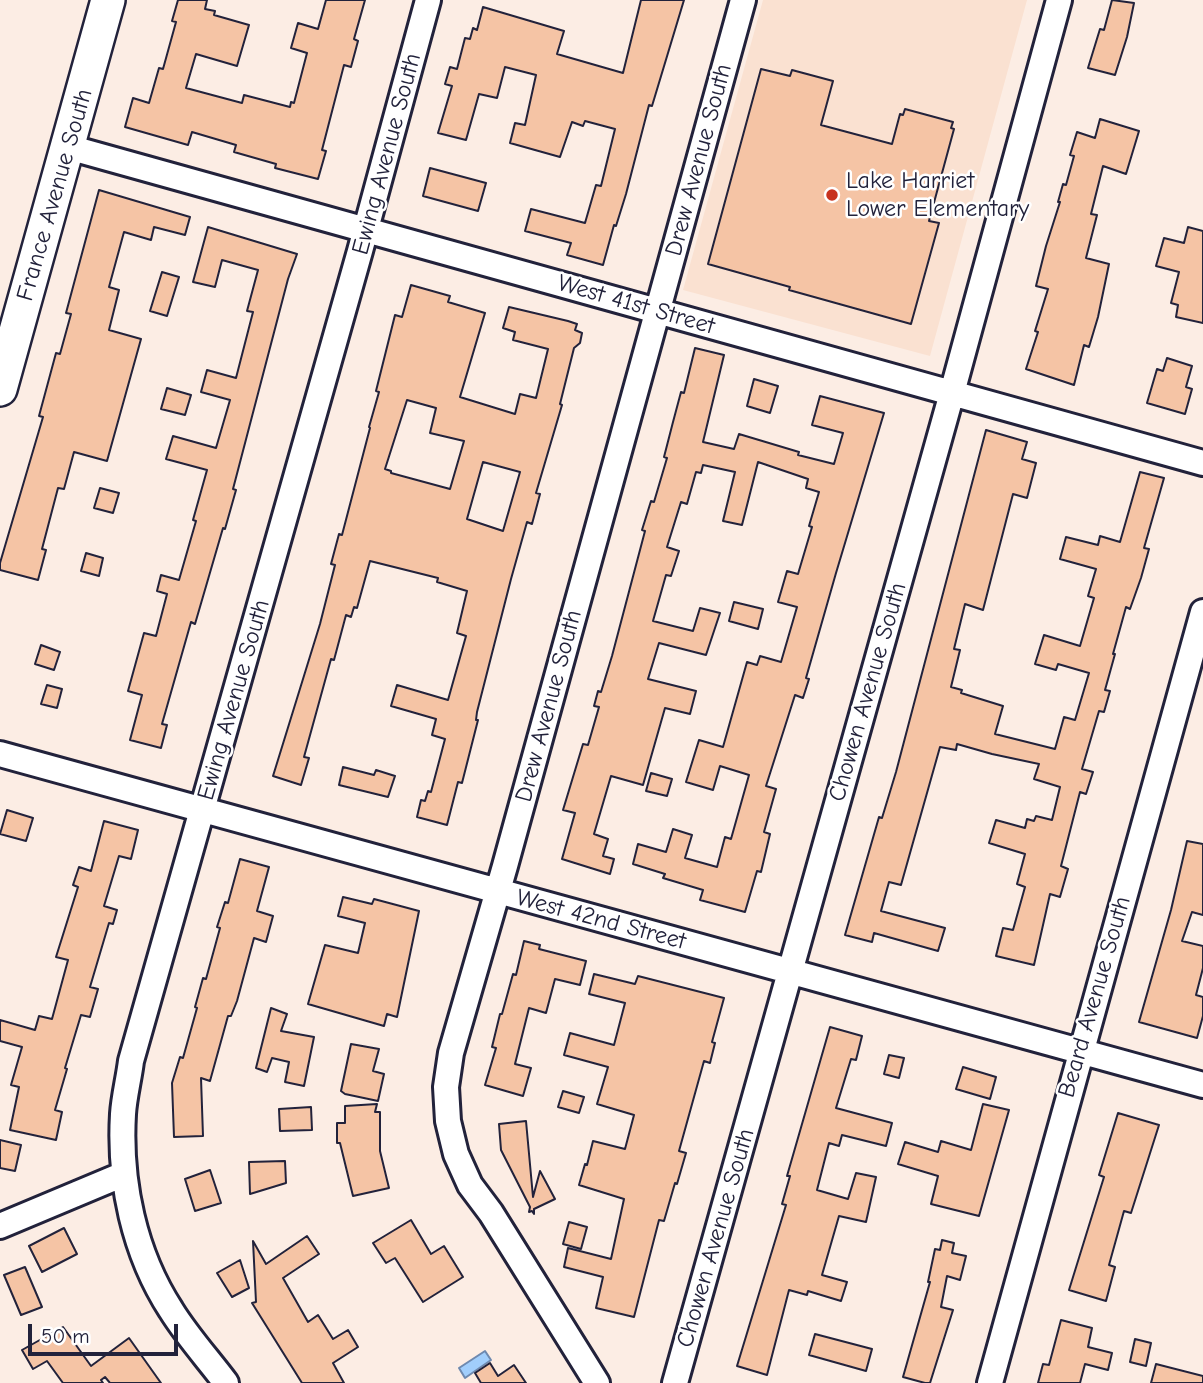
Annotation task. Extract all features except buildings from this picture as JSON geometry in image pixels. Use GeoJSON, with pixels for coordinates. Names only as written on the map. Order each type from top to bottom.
{"type":"FeatureCollection","features":[{"type":"Feature","properties":{"kind":"main road","name":"France Avenue South"},"geometry":{"type":"LineString","coordinates":[[0,390],[108,0]]}},
{"type":"Feature","properties":{"kind":"street","name":"Ewing Avenue South"},"geometry":{"type":"LineString","coordinates":[[226,1383],[170,1309],[147,1263],[130,1214],[124,1174],[123,1113],[131,1061],[366,230],[428,0]]}},
{"type":"Feature","properties":{"kind":"street","name":"Drew Avenue South"},"geometry":{"type":"LineString","coordinates":[[597,1383],[491,1213],[470,1185],[456,1154],[448,1121],[446,1087],[451,1053],[743,0]]}},
{"type":"Feature","properties":{"kind":"street","name":"Chowen Avenue South"},"geometry":{"type":"LineString","coordinates":[[675,1383],[1059,0]]}},
{"type":"Feature","properties":{"kind":"street","name":"West 41st Street"},"geometry":{"type":"LineString","coordinates":[[68,147],[1203,463]]}},
{"type":"Feature","properties":{"kind":"street","name":"Beard Avenue South"},"geometry":{"type":"LineString","coordinates":[[990,1383],[1203,612]]}},
{"type":"Feature","properties":{"kind":"street","name":"West 42nd Street"},"geometry":{"type":"LineString","coordinates":[[0,754],[1203,1085]]}},
{"type":"Feature","properties":{"kind":"street"},"geometry":{"type":"LineString","coordinates":[[0,1226],[124,1174]]}},
{"type":"Feature","properties":{"kind":"shaded area"},"geometry":{"type":"Polygon","coordinates":[[[763,0],[1027,0],[930,356],[683,290],[763,0]]]}},
{"type":"Feature","properties":{"kind":"water"},"geometry":{"type":"Polygon","coordinates":[[[485,1351],[491,1360],[465,1378],[459,1368],[485,1351]]]}},
{"type":"Feature","properties":{"kind":"place","name":"Lake Harriet Lower Elementary"},"geometry":{"type":"Point","coordinates":[832,195]}}]}
